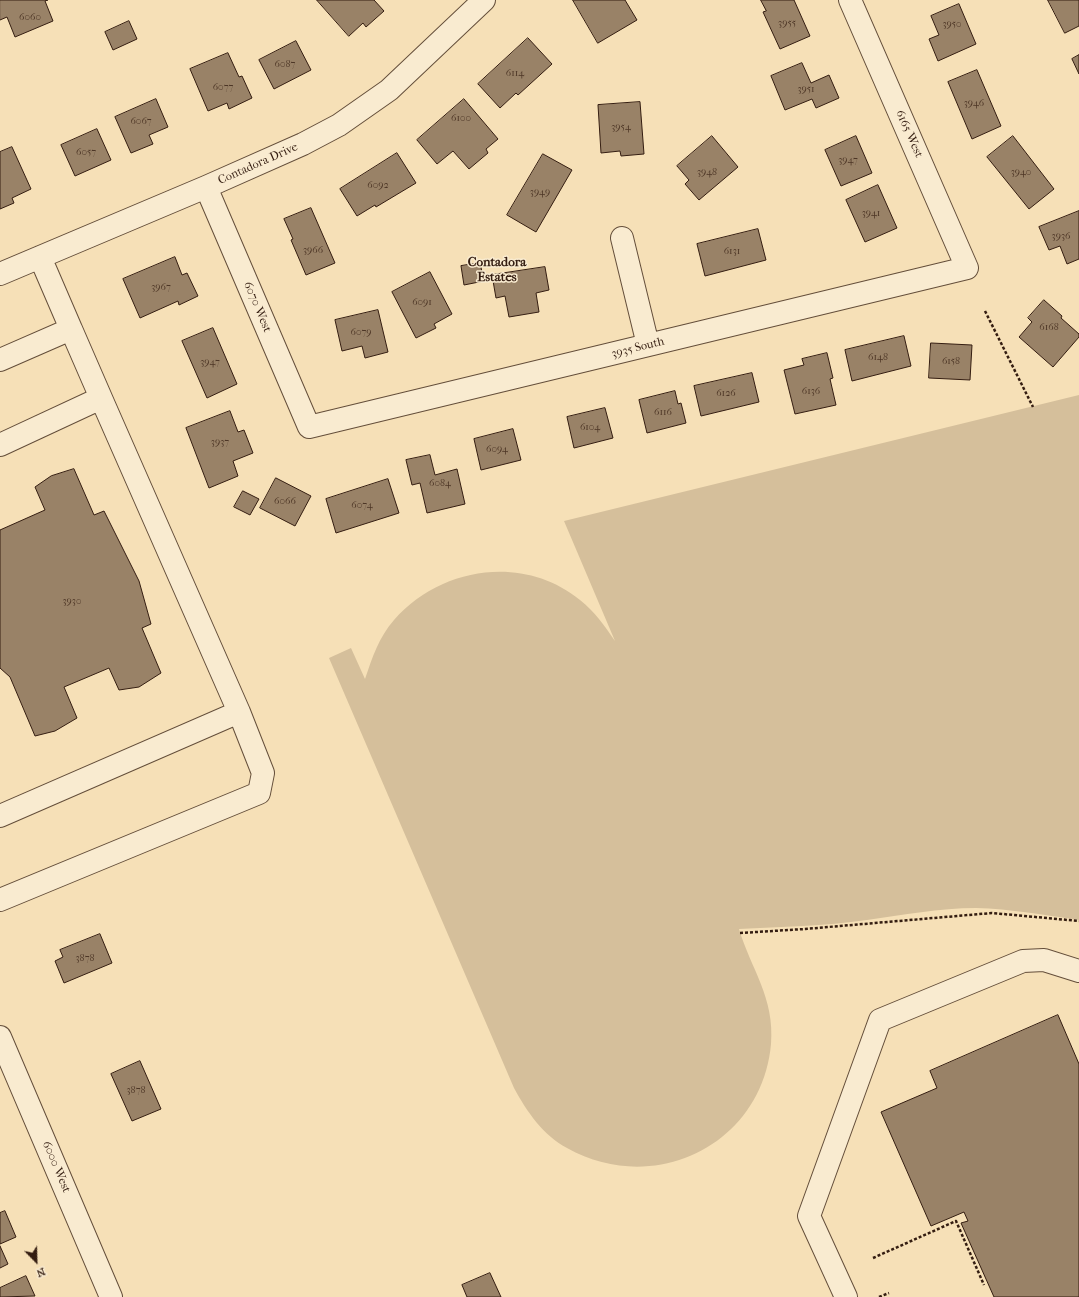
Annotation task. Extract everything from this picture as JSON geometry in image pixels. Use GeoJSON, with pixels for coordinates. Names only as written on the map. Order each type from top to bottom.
{"type":"FeatureCollection","features":[{"type":"Feature","properties":{"kind":"street","name":"Contadora Drive"},"geometry":{"type":"LineString","coordinates":[[0,274],[206,187],[303,144],[339,125],[389,90],[484,0]]}},
{"type":"Feature","properties":{"kind":"street","name":"6165 West"},"geometry":{"type":"LineString","coordinates":[[850,0],[967,268]]}},
{"type":"Feature","properties":{"kind":"street","name":"6070 West"},"geometry":{"type":"LineString","coordinates":[[206,187],[309,427]]}},
{"type":"Feature","properties":{"kind":"street"},"geometry":{"type":"LineString","coordinates":[[622,238],[648,345]]}},
{"type":"Feature","properties":{"kind":"street"},"geometry":{"type":"LineString","coordinates":[[0,900],[258,793],[263,773],[239,712],[40,257]]}},
{"type":"Feature","properties":{"kind":"street","name":"3935 South"},"geometry":{"type":"LineString","coordinates":[[309,427],[967,268]]}},
{"type":"Feature","properties":{"kind":"street"},"geometry":{"type":"LineString","coordinates":[[0,360],[71,329]]}},
{"type":"Feature","properties":{"kind":"street"},"geometry":{"type":"LineString","coordinates":[[0,445],[101,398]]}},
{"type":"Feature","properties":{"kind":"street"},"geometry":{"type":"LineString","coordinates":[[0,816],[239,712]]}},
{"type":"Feature","properties":{"kind":"street"},"geometry":{"type":"LineString","coordinates":[[846,1297],[809,1216],[880,1020],[1023,961],[1044,960],[1079,971]]}},
{"type":"Feature","properties":{"kind":"street","name":"6000 West"},"geometry":{"type":"LineString","coordinates":[[0,1037],[112,1297]]}},
{"type":"Feature","properties":{"kind":"path"},"geometry":{"type":"LineString","coordinates":[[985,311],[1033,407]]}},
{"type":"Feature","properties":{"kind":"path"},"geometry":{"type":"LineString","coordinates":[[740,933],[992,913],[1079,921]]}},
{"type":"Feature","properties":{"kind":"path"},"geometry":{"type":"LineString","coordinates":[[873,1258],[956,1221],[984,1285]]}},
{"type":"Feature","properties":{"kind":"path"},"geometry":{"type":"LineString","coordinates":[[879,1297],[889,1293]]}},
{"type":"Feature","properties":{"kind":"shaded area"},"geometry":{"type":"Polygon","coordinates":[[[1079,395],[1079,920],[1028,912],[962,908],[935,910],[835,924],[739,929],[766,998],[771,1027],[771,1044],[763,1079],[748,1110],[725,1134],[698,1152],[667,1163],[634,1167],[600,1162],[558,1143],[536,1122],[524,1106],[514,1088],[329,658],[351,648],[365,679],[373,656],[384,633],[394,620],[413,602],[435,588],[458,578],[483,573],[508,572],[534,576],[558,585],[590,609],[615,641],[564,521],[1079,395]]]}},
{"type":"Feature","properties":{"kind":"building"},"geometry":{"type":"Polygon","coordinates":[[[0,0],[48,0],[45,1],[53,21],[15,37],[7,17],[0,20],[0,0]]]}},
{"type":"Feature","properties":{"kind":"building"},"geometry":{"type":"Polygon","coordinates":[[[317,0],[374,0],[384,11],[366,27],[363,23],[349,36],[317,0]]]}},
{"type":"Feature","properties":{"kind":"building"},"geometry":{"type":"Polygon","coordinates":[[[573,0],[625,0],[637,20],[598,43],[573,0]]]}},
{"type":"Feature","properties":{"kind":"building"},"geometry":{"type":"Polygon","coordinates":[[[761,0],[794,0],[810,36],[780,49],[763,12],[766,11],[761,0]]]}},
{"type":"Feature","properties":{"kind":"building"},"geometry":{"type":"Polygon","coordinates":[[[1048,0],[1079,0],[1079,26],[1065,33],[1048,0]]]}},
{"type":"Feature","properties":{"kind":"building"},"geometry":{"type":"Polygon","coordinates":[[[959,4],[976,44],[938,61],[929,39],[939,35],[931,16],[959,4]]]}},
{"type":"Feature","properties":{"kind":"building"},"geometry":{"type":"Polygon","coordinates":[[[129,21],[137,39],[113,50],[105,32],[129,21]]]}},
{"type":"Feature","properties":{"kind":"building"},"geometry":{"type":"Polygon","coordinates":[[[528,38],[552,64],[518,95],[516,93],[500,108],[478,84],[528,38]]]}},
{"type":"Feature","properties":{"kind":"building"},"geometry":{"type":"Polygon","coordinates":[[[296,41],[311,70],[274,89],[259,60],[296,41]]]}},
{"type":"Feature","properties":{"kind":"building"},"geometry":{"type":"Polygon","coordinates":[[[228,53],[239,77],[242,76],[252,98],[229,109],[227,103],[208,111],[190,69],[228,53]]]}},
{"type":"Feature","properties":{"kind":"building"},"geometry":{"type":"Polygon","coordinates":[[[1079,55],[1079,74],[1072,59],[1079,55]]]}},
{"type":"Feature","properties":{"kind":"building"},"geometry":{"type":"Polygon","coordinates":[[[802,63],[811,83],[829,75],[839,98],[816,108],[812,99],[785,110],[771,76],[802,63]]]}},
{"type":"Feature","properties":{"kind":"building"},"geometry":{"type":"Polygon","coordinates":[[[977,70],[1001,126],[972,139],[948,82],[977,70]]]}},
{"type":"Feature","properties":{"kind":"building"},"geometry":{"type":"Polygon","coordinates":[[[156,99],[168,127],[149,135],[153,144],[131,153],[115,117],[156,99]]]}},
{"type":"Feature","properties":{"kind":"building"},"geometry":{"type":"Polygon","coordinates":[[[464,99],[498,139],[486,149],[488,153],[469,169],[453,151],[437,164],[417,140],[464,99]]]}},
{"type":"Feature","properties":{"kind":"building"},"geometry":{"type":"Polygon","coordinates":[[[640,102],[644,154],[621,156],[620,151],[601,153],[598,105],[640,102]]]}},
{"type":"Feature","properties":{"kind":"building"},"geometry":{"type":"Polygon","coordinates":[[[97,129],[111,160],[75,176],[61,145],[97,129]]]}},
{"type":"Feature","properties":{"kind":"building"},"geometry":{"type":"Polygon","coordinates":[[[712,136],[738,167],[699,200],[685,184],[689,180],[677,166],[712,136]]]}},
{"type":"Feature","properties":{"kind":"building"},"geometry":{"type":"Polygon","coordinates":[[[856,136],[872,173],[841,186],[825,150],[856,136]]]}},
{"type":"Feature","properties":{"kind":"building"},"geometry":{"type":"Polygon","coordinates":[[[1013,136],[1054,189],[1029,209],[987,157],[1013,136]]]}},
{"type":"Feature","properties":{"kind":"building"},"geometry":{"type":"Polygon","coordinates":[[[12,147],[31,189],[12,198],[14,203],[0,209],[0,152],[12,147]]]}},
{"type":"Feature","properties":{"kind":"building"},"geometry":{"type":"Polygon","coordinates":[[[397,153],[416,183],[376,207],[375,205],[357,216],[340,189],[397,153]]]}},
{"type":"Feature","properties":{"kind":"building"},"geometry":{"type":"Polygon","coordinates":[[[543,154],[572,170],[536,232],[507,215],[543,154]]]}},
{"type":"Feature","properties":{"kind":"building"},"geometry":{"type":"Polygon","coordinates":[[[878,185],[897,228],[865,242],[846,200],[878,185]]]}},
{"type":"Feature","properties":{"kind":"building"},"geometry":{"type":"Polygon","coordinates":[[[311,208],[335,263],[306,275],[284,219],[311,208]]]}},
{"type":"Feature","properties":{"kind":"building"},"geometry":{"type":"Polygon","coordinates":[[[1079,211],[1079,259],[1067,264],[1060,246],[1049,250],[1039,227],[1079,211]]]}},
{"type":"Feature","properties":{"kind":"building"},"geometry":{"type":"Polygon","coordinates":[[[758,229],[766,260],[705,276],[697,244],[758,229]]]}},
{"type":"Feature","properties":{"kind":"building"},"geometry":{"type":"Polygon","coordinates":[[[175,257],[182,275],[187,273],[198,296],[179,305],[178,301],[140,318],[123,279],[175,257]]]}},
{"type":"Feature","properties":{"kind":"building"},"geometry":{"type":"Polygon","coordinates":[[[480,263],[484,281],[464,285],[461,266],[480,263]]]}},
{"type":"Feature","properties":{"kind":"building"},"geometry":{"type":"Polygon","coordinates":[[[545,267],[549,290],[536,293],[539,312],[509,317],[505,296],[496,298],[492,275],[545,267]]]}},
{"type":"Feature","properties":{"kind":"building"},"geometry":{"type":"Polygon","coordinates":[[[430,272],[452,314],[434,324],[436,328],[416,338],[392,292],[430,272]]]}},
{"type":"Feature","properties":{"kind":"building"},"geometry":{"type":"Polygon","coordinates":[[[1044,300],[1079,334],[1079,337],[1053,367],[1019,337],[1032,322],[1028,318],[1044,300]]]}},
{"type":"Feature","properties":{"kind":"building"},"geometry":{"type":"Polygon","coordinates":[[[378,310],[388,352],[365,358],[362,346],[342,351],[335,320],[378,310]]]}},
{"type":"Feature","properties":{"kind":"building"},"geometry":{"type":"Polygon","coordinates":[[[213,328],[237,384],[207,398],[182,341],[213,328]]]}},
{"type":"Feature","properties":{"kind":"building"},"geometry":{"type":"Polygon","coordinates":[[[904,336],[911,366],[852,381],[845,350],[904,336]]]}},
{"type":"Feature","properties":{"kind":"building"},"geometry":{"type":"Polygon","coordinates":[[[931,343],[972,345],[970,380],[929,378],[931,343]]]}},
{"type":"Feature","properties":{"kind":"building"},"geometry":{"type":"Polygon","coordinates":[[[827,353],[833,378],[830,379],[836,405],[795,414],[784,370],[804,365],[802,359],[827,353]]]}},
{"type":"Feature","properties":{"kind":"building"},"geometry":{"type":"Polygon","coordinates":[[[752,373],[759,402],[701,416],[694,386],[752,373]]]}},
{"type":"Feature","properties":{"kind":"building"},"geometry":{"type":"Polygon","coordinates":[[[675,391],[678,404],[681,403],[686,423],[647,433],[639,400],[675,391]]]}},
{"type":"Feature","properties":{"kind":"building"},"geometry":{"type":"Polygon","coordinates":[[[605,408],[613,438],[574,448],[567,417],[605,408]]]}},
{"type":"Feature","properties":{"kind":"building"},"geometry":{"type":"Polygon","coordinates":[[[230,411],[238,432],[244,430],[253,453],[233,461],[238,476],[209,488],[186,428],[230,411]]]}},
{"type":"Feature","properties":{"kind":"building"},"geometry":{"type":"Polygon","coordinates":[[[513,429],[521,460],[481,470],[474,439],[513,429]]]}},
{"type":"Feature","properties":{"kind":"building"},"geometry":{"type":"Polygon","coordinates":[[[430,455],[435,475],[457,469],[465,504],[427,513],[420,483],[412,485],[406,460],[430,455]]]}},
{"type":"Feature","properties":{"kind":"building"},"geometry":{"type":"Polygon","coordinates":[[[74,469],[94,515],[104,511],[139,581],[151,624],[142,628],[161,673],[139,687],[119,690],[109,668],[64,687],[77,718],[55,731],[35,736],[10,677],[0,668],[0,530],[45,510],[35,487],[51,476],[74,469]]]}},
{"type":"Feature","properties":{"kind":"building"},"geometry":{"type":"Polygon","coordinates":[[[276,478],[311,496],[295,526],[260,508],[276,478]]]}},
{"type":"Feature","properties":{"kind":"building"},"geometry":{"type":"Polygon","coordinates":[[[388,479],[399,513],[336,533],[326,499],[388,479]]]}},
{"type":"Feature","properties":{"kind":"building"},"geometry":{"type":"Polygon","coordinates":[[[243,491],[259,499],[250,515],[234,507],[243,491]]]}},
{"type":"Feature","properties":{"kind":"building"},"geometry":{"type":"Polygon","coordinates":[[[100,934],[112,963],[64,983],[55,961],[63,957],[60,950],[100,934]]]}},
{"type":"Feature","properties":{"kind":"building"},"geometry":{"type":"Polygon","coordinates":[[[1058,1015],[1079,1064],[1079,1297],[994,1297],[961,1223],[968,1221],[964,1212],[931,1226],[881,1112],[937,1088],[930,1071],[1058,1015]]]}},
{"type":"Feature","properties":{"kind":"building"},"geometry":{"type":"Polygon","coordinates":[[[140,1061],[161,1109],[132,1121],[111,1074],[140,1061]]]}},
{"type":"Feature","properties":{"kind":"building"},"geometry":{"type":"Polygon","coordinates":[[[5,1211],[16,1237],[0,1244],[0,1213],[5,1211]]]}},
{"type":"Feature","properties":{"kind":"building"},"geometry":{"type":"Polygon","coordinates":[[[0,1246],[8,1264],[0,1268],[0,1246]]]}},
{"type":"Feature","properties":{"kind":"building"},"geometry":{"type":"Polygon","coordinates":[[[490,1273],[501,1297],[467,1297],[462,1285],[490,1273]]]}},
{"type":"Feature","properties":{"kind":"building"},"geometry":{"type":"Polygon","coordinates":[[[26,1276],[35,1296],[0,1297],[0,1288],[26,1276]]]}},
{"type":"Feature","properties":{"kind":"district","name":"Contadora Estates"},"geometry":{"type":"Point","coordinates":[497,270]}}]}
